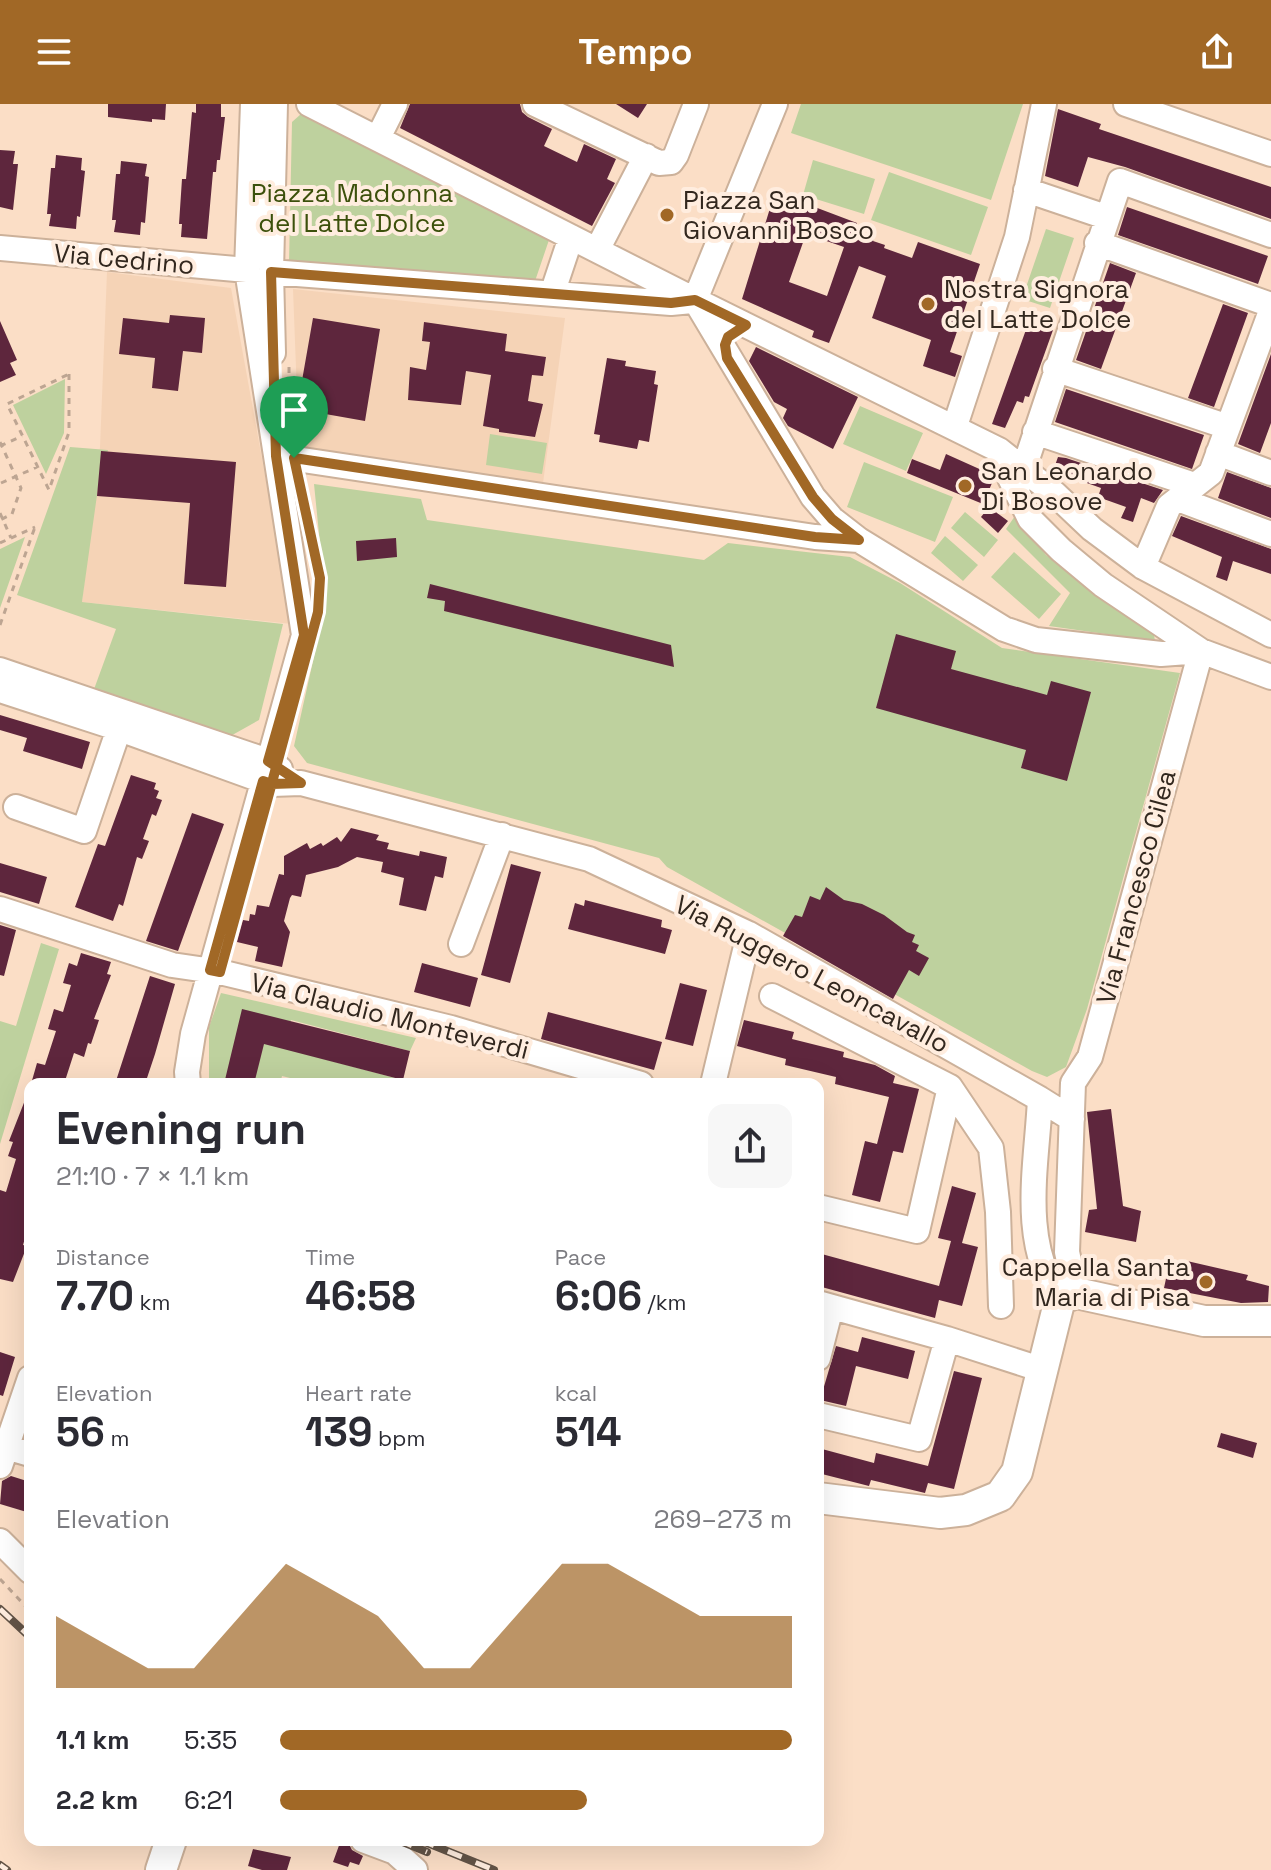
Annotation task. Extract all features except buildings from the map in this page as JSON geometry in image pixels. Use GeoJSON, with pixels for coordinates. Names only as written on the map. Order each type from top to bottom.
{"type":"FeatureCollection","features":[{"type":"Feature","properties":{"kind":"main road"},"geometry":{"type":"LineString","coordinates":[[1068,1296],[1204,1321],[1271,1321]]}},
{"type":"Feature","properties":{"kind":"main road","name":"Via Francesco Cilea"},"geometry":{"type":"LineString","coordinates":[[824,1499],[940,1513],[966,1510],[1000,1496],[1017,1472],[1043,1370],[1068,1296]]}},
{"type":"Feature","properties":{"kind":"main road"},"geometry":{"type":"LineString","coordinates":[[161,1870],[169,1846]]}},
{"type":"Feature","properties":{"kind":"street"},"geometry":{"type":"LineString","coordinates":[[188,1078],[193,1034],[268,775],[304,635],[276,456],[259,271],[253,104]]}},
{"type":"Feature","properties":{"kind":"street"},"geometry":{"type":"LineString","coordinates":[[259,271],[275,104]]}},
{"type":"Feature","properties":{"kind":"street"},"geometry":{"type":"LineString","coordinates":[[309,104],[999,450],[1024,467],[1092,529],[1143,567],[1271,635]]}},
{"type":"Feature","properties":{"kind":"street"},"geometry":{"type":"LineString","coordinates":[[378,138],[395,104]]}},
{"type":"Feature","properties":{"kind":"street"},"geometry":{"type":"LineString","coordinates":[[535,104],[659,163],[671,162],[676,155],[696,104]]}},
{"type":"Feature","properties":{"kind":"street"},"geometry":{"type":"LineString","coordinates":[[695,300],[775,104]]}},
{"type":"Feature","properties":{"kind":"street"},"geometry":{"type":"LineString","coordinates":[[955,426],[1017,237],[1044,104]]}},
{"type":"Feature","properties":{"kind":"street"},"geometry":{"type":"LineString","coordinates":[[1126,104],[1271,154]]}},
{"type":"Feature","properties":{"kind":"street"},"geometry":{"type":"LineString","coordinates":[[597,250],[646,156]]}},
{"type":"Feature","properties":{"kind":"street"},"geometry":{"type":"LineString","coordinates":[[1016,492],[1120,181],[1271,235]]}},
{"type":"Feature","properties":{"kind":"street"},"geometry":{"type":"LineString","coordinates":[[1026,190],[1106,217]]}},
{"type":"Feature","properties":{"kind":"street"},"geometry":{"type":"LineString","coordinates":[[553,291],[571,237]]}},
{"type":"Feature","properties":{"kind":"street"},"geometry":{"type":"LineString","coordinates":[[1097,243],[1271,305]]}},
{"type":"Feature","properties":{"kind":"street","name":"Via Cedrino"},"geometry":{"type":"LineString","coordinates":[[0,248],[671,303],[695,300]]}},
{"type":"Feature","properties":{"kind":"street"},"geometry":{"type":"LineString","coordinates":[[695,300],[813,497],[832,519],[859,540],[1004,629],[1036,640],[1161,654],[1201,651]]}},
{"type":"Feature","properties":{"kind":"street"},"geometry":{"type":"LineString","coordinates":[[1143,567],[1169,506],[1211,473],[1266,339],[1271,311]]}},
{"type":"Feature","properties":{"kind":"street"},"geometry":{"type":"LineString","coordinates":[[727,358],[725,345],[728,337],[746,325]]}},
{"type":"Feature","properties":{"kind":"street"},"geometry":{"type":"LineString","coordinates":[[1055,369],[1228,427]]}},
{"type":"Feature","properties":{"kind":"street"},"geometry":{"type":"LineString","coordinates":[[1035,432],[1186,492],[1271,534]]}},
{"type":"Feature","properties":{"kind":"street"},"geometry":{"type":"LineString","coordinates":[[999,450],[1030,519],[1061,550],[1103,585],[1201,651],[1271,677]]}},
{"type":"Feature","properties":{"kind":"street"},"geometry":{"type":"LineString","coordinates":[[1218,453],[1271,473]]}},
{"type":"Feature","properties":{"kind":"street"},"geometry":{"type":"LineString","coordinates":[[276,456],[815,537],[859,540]]}},
{"type":"Feature","properties":{"kind":"street"},"geometry":{"type":"LineString","coordinates":[[1030,519],[1029,504],[1037,492],[1055,494]]}},
{"type":"Feature","properties":{"kind":"street","name":"Via Francesco Cilea"},"geometry":{"type":"LineString","coordinates":[[1068,1296],[1073,1083],[1090,1057],[1201,651]]}},
{"type":"Feature","properties":{"kind":"street","name":"Via Ruggero Leoncavallo"},"geometry":{"type":"LineString","coordinates":[[0,670],[121,721],[268,775],[589,859],[749,934],[1040,1099]]}},
{"type":"Feature","properties":{"kind":"street","name":"Via Ruggero Leoncavallo"},"geometry":{"type":"LineString","coordinates":[[0,690],[121,721]]}},
{"type":"Feature","properties":{"kind":"street"},"geometry":{"type":"LineString","coordinates":[[16,807],[84,831],[121,721]]}},
{"type":"Feature","properties":{"kind":"street"},"geometry":{"type":"LineString","coordinates":[[461,944],[502,835]]}},
{"type":"Feature","properties":{"kind":"street","name":"Via Claudio Monteverdi"},"geometry":{"type":"LineString","coordinates":[[0,909],[172,965],[210,970],[451,1028],[621,1078]]}},
{"type":"Feature","properties":{"kind":"street"},"geometry":{"type":"LineString","coordinates":[[714,1078],[749,934]]}},
{"type":"Feature","properties":{"kind":"street"},"geometry":{"type":"LineString","coordinates":[[772,996],[950,1087],[991,1148],[998,1212],[1001,1306]]}},
{"type":"Feature","properties":{"kind":"street"},"geometry":{"type":"LineString","coordinates":[[1040,1099],[1073,1083]]}},
{"type":"Feature","properties":{"kind":"street"},"geometry":{"type":"LineString","coordinates":[[824,1208],[917,1231],[950,1087]]}},
{"type":"Feature","properties":{"kind":"street"},"geometry":{"type":"LineString","coordinates":[[1040,1099],[1072,1119]]}},
{"type":"Feature","properties":{"kind":"street"},"geometry":{"type":"LineString","coordinates":[[1040,1099],[1033,1231],[1047,1281],[1068,1296]]}},
{"type":"Feature","properties":{"kind":"street"},"geometry":{"type":"LineString","coordinates":[[824,1305],[947,1339],[1043,1370]]}},
{"type":"Feature","properties":{"kind":"street"},"geometry":{"type":"LineString","coordinates":[[824,1416],[919,1439],[947,1339]]}},
{"type":"Feature","properties":{"kind":"street"},"geometry":{"type":"LineString","coordinates":[[24,1395],[3,1456],[24,1454]]}},
{"type":"Feature","properties":{"kind":"street"},"geometry":{"type":"LineString","coordinates":[[0,1541],[24,1565]]}},
{"type":"Feature","properties":{"kind":"street"},"geometry":{"type":"LineString","coordinates":[[379,1846],[395,1852],[415,1870]]}},
{"type":"Feature","properties":{"kind":"path"},"geometry":{"type":"LineString","coordinates":[[288,365],[289,408]]}},
{"type":"Feature","properties":{"kind":"path"},"geometry":{"type":"LineString","coordinates":[[69,374],[69,432],[49,490],[22,436],[7,404],[69,374]]}},
{"type":"Feature","properties":{"kind":"path"},"geometry":{"type":"LineString","coordinates":[[0,412],[9,407]]}},
{"type":"Feature","properties":{"kind":"path"},"geometry":{"type":"LineString","coordinates":[[1,519],[12,514],[21,488],[0,445],[22,436]]}},
{"type":"Feature","properties":{"kind":"path"},"geometry":{"type":"LineString","coordinates":[[1,483],[37,467]]}},
{"type":"Feature","properties":{"kind":"path"},"geometry":{"type":"LineString","coordinates":[[0,513],[11,538]]}},
{"type":"Feature","properties":{"kind":"path"},"geometry":{"type":"LineString","coordinates":[[0,543],[35,527],[0,625]]}},
{"type":"Feature","properties":{"kind":"path"},"geometry":{"type":"LineString","coordinates":[[310,533],[320,578],[319,601]]}},
{"type":"Feature","properties":{"kind":"path"},"geometry":{"type":"LineString","coordinates":[[0,1579],[24,1605]]}},
{"type":"Feature","properties":{"kind":"shaded area"},"geometry":{"type":"Polygon","coordinates":[[[107,272],[231,288],[292,624],[82,602],[100,447],[107,272]]]}},
{"type":"Feature","properties":{"kind":"shaded area"},"geometry":{"type":"Polygon","coordinates":[[[293,289],[565,318],[543,483],[299,447],[293,289]]]}},
{"type":"Feature","properties":{"kind":"green space"},"geometry":{"type":"Polygon","coordinates":[[[801,104],[1023,104],[991,200],[791,133],[801,104]]]}},
{"type":"Feature","properties":{"kind":"green space","name":"Piazza Madonna del Latte Dolce"},"geometry":{"type":"Polygon","coordinates":[[[301,114],[307,114],[550,237],[533,287],[289,263],[292,122],[301,114]]]}},
{"type":"Feature","properties":{"kind":"green space"},"geometry":{"type":"Polygon","coordinates":[[[813,160],[875,179],[864,214],[803,195],[813,160]]]}},
{"type":"Feature","properties":{"kind":"green space"},"geometry":{"type":"Polygon","coordinates":[[[889,172],[988,207],[971,255],[871,220],[889,172]]]}},
{"type":"Feature","properties":{"kind":"green space"},"geometry":{"type":"Polygon","coordinates":[[[1046,229],[1074,238],[1050,308],[1022,299],[1046,229]]]}},
{"type":"Feature","properties":{"kind":"green space"},"geometry":{"type":"Polygon","coordinates":[[[65,379],[64,433],[46,474],[13,405],[65,379]]]}},
{"type":"Feature","properties":{"kind":"green space"},"geometry":{"type":"Polygon","coordinates":[[[860,406],[923,433],[906,471],[843,444],[860,406]]]}},
{"type":"Feature","properties":{"kind":"green space"},"geometry":{"type":"Polygon","coordinates":[[[490,434],[547,443],[542,474],[486,465],[490,434]]]}},
{"type":"Feature","properties":{"kind":"green space"},"geometry":{"type":"Polygon","coordinates":[[[70,447],[108,450],[98,488],[82,602],[283,624],[259,720],[227,738],[93,692],[116,629],[17,595],[70,447]]]}},
{"type":"Feature","properties":{"kind":"green space"},"geometry":{"type":"Polygon","coordinates":[[[864,462],[953,497],[935,542],[847,507],[864,462]]]}},
{"type":"Feature","properties":{"kind":"green space"},"geometry":{"type":"Polygon","coordinates":[[[314,484],[421,499],[427,520],[704,560],[728,543],[850,557],[900,583],[1002,648],[1180,673],[1087,1009],[1066,1067],[1047,1077],[1032,1071],[667,867],[659,858],[307,763],[294,746],[326,603],[314,484]]]}},
{"type":"Feature","properties":{"kind":"green space"},"geometry":{"type":"Polygon","coordinates":[[[965,512],[998,540],[984,557],[951,528],[965,512]]]}},
{"type":"Feature","properties":{"kind":"green space"},"geometry":{"type":"Polygon","coordinates":[[[1015,516],[1046,555],[1154,635],[1155,641],[1049,626],[1070,593],[1006,529],[1015,516]]]}},
{"type":"Feature","properties":{"kind":"green space"},"geometry":{"type":"Polygon","coordinates":[[[945,536],[978,565],[963,581],[931,553],[945,536]]]}},
{"type":"Feature","properties":{"kind":"green space"},"geometry":{"type":"Polygon","coordinates":[[[25,537],[0,608],[0,549],[25,537]]]}},
{"type":"Feature","properties":{"kind":"green space"},"geometry":{"type":"Polygon","coordinates":[[[1014,552],[1061,594],[1039,619],[991,577],[1014,552]]]}},
{"type":"Feature","properties":{"kind":"green space"},"geometry":{"type":"Polygon","coordinates":[[[41,943],[59,949],[0,1144],[0,1021],[16,1026],[41,943]]]}},
{"type":"Feature","properties":{"kind":"green space"},"geometry":{"type":"Polygon","coordinates":[[[221,993],[416,1038],[410,1051],[291,1020],[283,1048],[396,1078],[209,1078],[209,1027],[221,993]]]}},
{"type":"Feature","properties":{"kind":"railway"},"geometry":{"type":"LineString","coordinates":[[0,1609],[24,1631]]}},
{"type":"Feature","properties":{"kind":"railway"},"geometry":{"type":"LineString","coordinates":[[412,1846],[427,1852]]}},
{"type":"Feature","properties":{"kind":"railway"},"geometry":{"type":"LineString","coordinates":[[435,1846],[494,1870]]}},
{"type":"Feature","properties":{"kind":"railway"},"geometry":{"type":"LineString","coordinates":[[0,1865],[7,1870]]}},
{"type":"Feature","properties":{"kind":"place","name":"Piazza San Giovanni Bosco"},"geometry":{"type":"Point","coordinates":[667,215]}},
{"type":"Feature","properties":{"kind":"place","name":"Nostra Signora del Latte Dolce"},"geometry":{"type":"Point","coordinates":[928,304]}},
{"type":"Feature","properties":{"kind":"place","name":"San Leonardo Di Bosove"},"geometry":{"type":"Point","coordinates":[965,486]}},
{"type":"Feature","properties":{"kind":"place","name":"Cappella Santa Maria di Pisa"},"geometry":{"type":"Point","coordinates":[1206,1282]}},
{"type":"Feature","properties":{"kind":"route"},"geometry":{"type":"LineString","coordinates":[[294,458],[320,578],[318,612],[293,711],[277,766],[272,784],[267,801],[220,972],[210,970],[263,781],[272,784],[301,783],[277,766],[268,761],[304,635],[276,456],[271,272],[671,303],[695,300],[746,325],[728,337],[725,345],[727,358],[813,497],[832,519],[859,540],[815,537],[294,458]]}}]}
